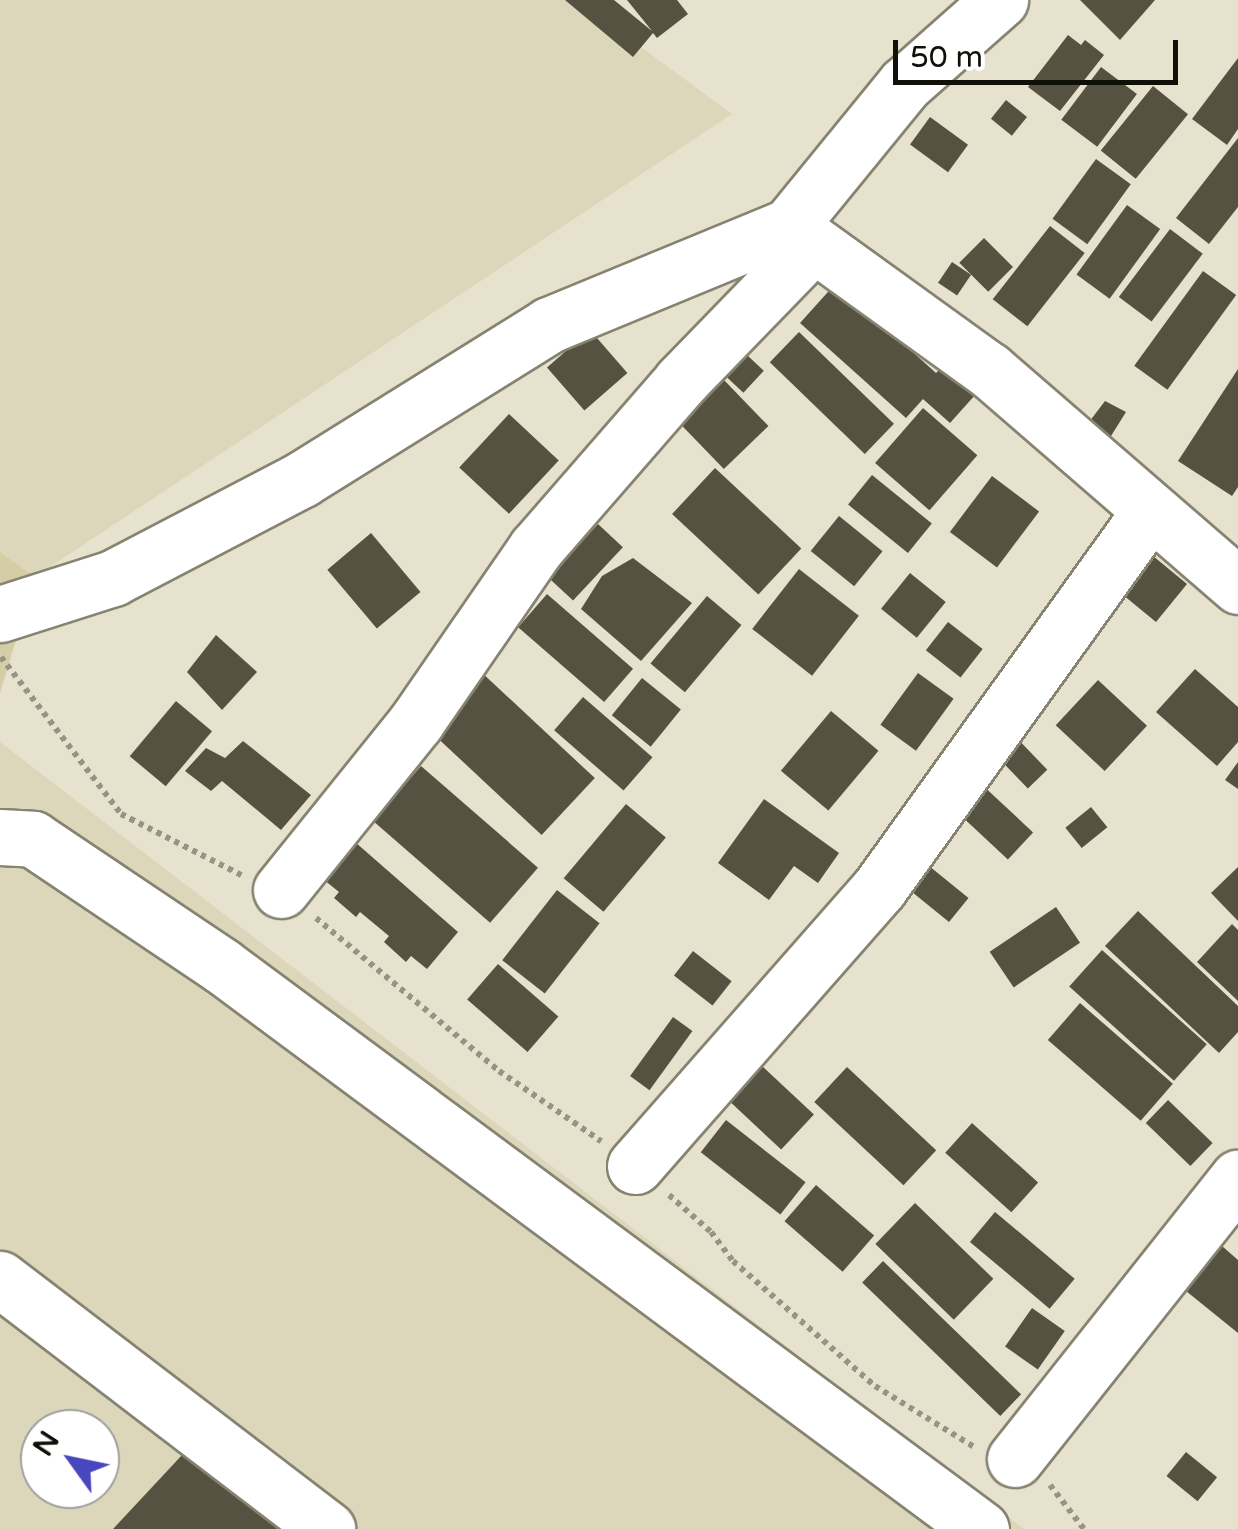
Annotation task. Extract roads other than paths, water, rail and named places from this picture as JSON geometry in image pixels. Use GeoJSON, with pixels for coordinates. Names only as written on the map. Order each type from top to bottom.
{"type":"FeatureCollection","features":[{"type":"Feature","properties":{"kind":"street"},"geometry":{"type":"LineString","coordinates":[[281,890],[416,722],[536,548],[801,236],[906,84],[1000,0]]}},
{"type":"Feature","properties":{"kind":"street"},"geometry":{"type":"LineString","coordinates":[[801,236],[989,370],[1149,513],[1238,586]]}},
{"type":"Feature","properties":{"kind":"street"},"geometry":{"type":"LineString","coordinates":[[0,614],[113,578],[302,479],[549,326],[801,236]]}},
{"type":"Feature","properties":{"kind":"street"},"geometry":{"type":"LineString","coordinates":[[634,1166],[880,886],[1149,513]]}},
{"type":"Feature","properties":{"kind":"street"},"geometry":{"type":"LineString","coordinates":[[0,837],[33,839],[222,966],[981,1529]]}},
{"type":"Feature","properties":{"kind":"street"},"geometry":{"type":"LineString","coordinates":[[1015,1459],[1238,1178]]}},
{"type":"Feature","properties":{"kind":"street"},"geometry":{"type":"LineString","coordinates":[[0,1279],[327,1529]]}}]}
